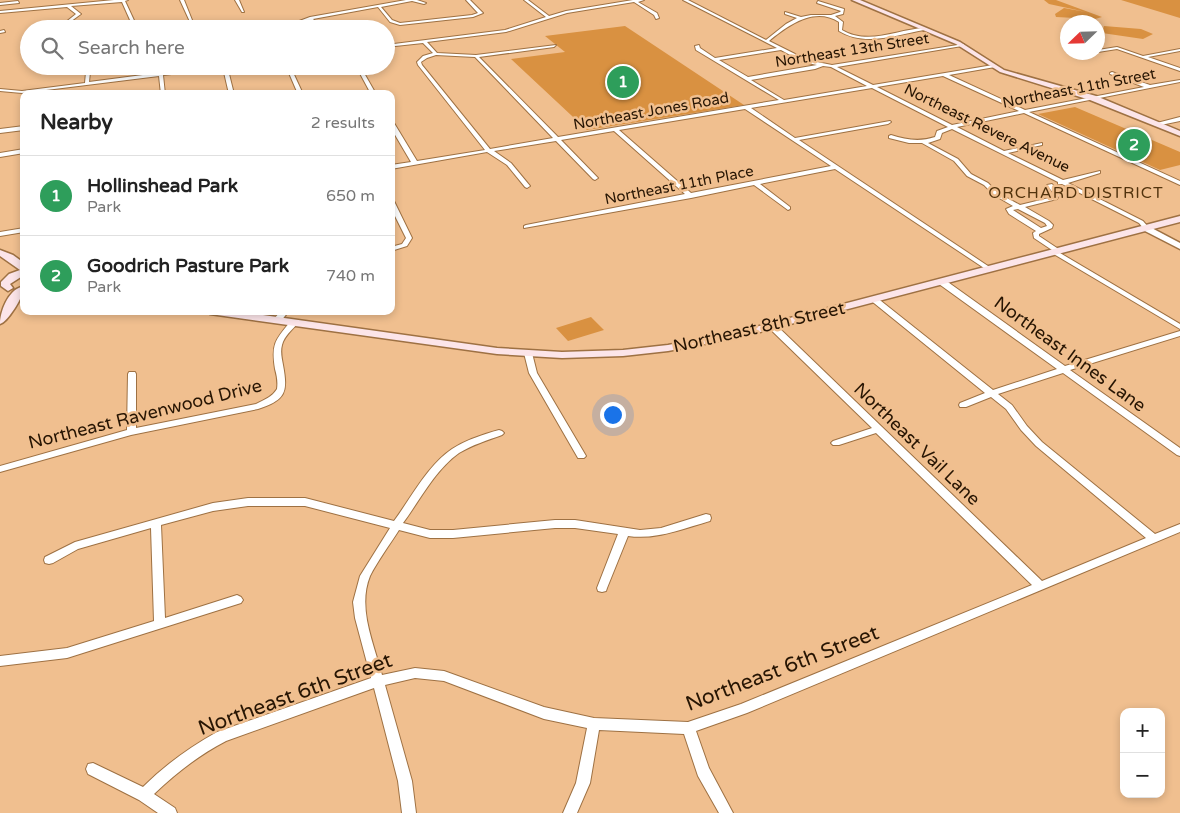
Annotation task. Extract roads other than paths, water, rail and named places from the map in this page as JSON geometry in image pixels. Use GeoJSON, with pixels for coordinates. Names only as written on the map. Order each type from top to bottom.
{"type":"FeatureCollection","features":[{"type":"Feature","properties":{"kind":"main road"},"geometry":{"type":"LineString","coordinates":[[854,0],[962,45],[993,66],[1009,74],[1093,98],[1180,134]]}},
{"type":"Feature","properties":{"kind":"main road","name":"Northeast 8th Street"},"geometry":{"type":"LineString","coordinates":[[240,315],[528,353],[601,354],[668,348],[725,338],[1180,219]]}},
{"type":"Feature","properties":{"kind":"main road"},"geometry":{"type":"LineString","coordinates":[[0,253],[10,257],[20,266]]}},
{"type":"Feature","properties":{"kind":"main road"},"geometry":{"type":"LineString","coordinates":[[0,260],[11,269],[13,276]]}},
{"type":"Feature","properties":{"kind":"main road"},"geometry":{"type":"LineString","coordinates":[[0,310],[8,288],[5,284],[6,281],[20,272]]}},
{"type":"Feature","properties":{"kind":"main road"},"geometry":{"type":"LineString","coordinates":[[8,288],[20,289]]}},
{"type":"Feature","properties":{"kind":"main road"},"geometry":{"type":"LineString","coordinates":[[0,321],[6,314],[13,298],[20,292]]}},
{"type":"Feature","properties":{"kind":"street"},"geometry":{"type":"LineString","coordinates":[[0,12],[125,0],[133,20]]}},
{"type":"Feature","properties":{"kind":"street"},"geometry":{"type":"LineString","coordinates":[[182,0],[191,20]]}},
{"type":"Feature","properties":{"kind":"street"},"geometry":{"type":"LineString","coordinates":[[236,0],[243,11]]}},
{"type":"Feature","properties":{"kind":"street"},"geometry":{"type":"LineString","coordinates":[[305,20],[412,0],[424,3]]}},
{"type":"Feature","properties":{"kind":"street"},"geometry":{"type":"LineString","coordinates":[[395,22],[404,24],[474,16],[481,13],[468,0]]}},
{"type":"Feature","properties":{"kind":"street"},"geometry":{"type":"LineString","coordinates":[[526,0],[548,17]]}},
{"type":"Feature","properties":{"kind":"street"},"geometry":{"type":"LineString","coordinates":[[611,0],[618,4]]}},
{"type":"Feature","properties":{"kind":"street"},"geometry":{"type":"LineString","coordinates":[[395,45],[506,30],[566,12],[642,0]]}},
{"type":"Feature","properties":{"kind":"street"},"geometry":{"type":"LineString","coordinates":[[685,0],[805,61],[822,65]]}},
{"type":"Feature","properties":{"kind":"street"},"geometry":{"type":"LineString","coordinates":[[0,4],[18,1]]}},
{"type":"Feature","properties":{"kind":"street"},"geometry":{"type":"LineString","coordinates":[[11,12],[18,1]]}},
{"type":"Feature","properties":{"kind":"street"},"geometry":{"type":"LineString","coordinates":[[52,7],[54,1]]}},
{"type":"Feature","properties":{"kind":"street"},"geometry":{"type":"LineString","coordinates":[[634,1],[656,14],[656,18]]}},
{"type":"Feature","properties":{"kind":"street"},"geometry":{"type":"LineString","coordinates":[[767,41],[790,21],[842,13],[843,10],[818,2]]}},
{"type":"Feature","properties":{"kind":"street"},"geometry":{"type":"LineString","coordinates":[[68,6],[79,14],[71,20]]}},
{"type":"Feature","properties":{"kind":"street"},"geometry":{"type":"LineString","coordinates":[[379,6],[390,20]]}},
{"type":"Feature","properties":{"kind":"street"},"geometry":{"type":"LineString","coordinates":[[786,13],[801,18]]}},
{"type":"Feature","properties":{"kind":"street"},"geometry":{"type":"LineString","coordinates":[[832,16],[841,22],[840,30],[842,33],[862,38],[882,37],[924,29]]}},
{"type":"Feature","properties":{"kind":"street"},"geometry":{"type":"LineString","coordinates":[[424,41],[436,54]]}},
{"type":"Feature","properties":{"kind":"street","name":"Northeast 13th Street"},"geometry":{"type":"LineString","coordinates":[[746,79],[815,68],[822,65],[832,66],[962,45]]}},
{"type":"Feature","properties":{"kind":"street"},"geometry":{"type":"LineString","coordinates":[[527,186],[510,164],[489,151],[419,62],[436,54],[476,56],[554,46]]}},
{"type":"Feature","properties":{"kind":"street"},"geometry":{"type":"LineString","coordinates":[[697,46],[698,49],[783,101]]}},
{"type":"Feature","properties":{"kind":"street"},"geometry":{"type":"LineString","coordinates":[[1105,51],[1117,48],[1180,70]]}},
{"type":"Feature","properties":{"kind":"street"},"geometry":{"type":"LineString","coordinates":[[528,49],[535,55]]}},
{"type":"Feature","properties":{"kind":"street"},"geometry":{"type":"LineString","coordinates":[[714,59],[782,49]]}},
{"type":"Feature","properties":{"kind":"street"},"geometry":{"type":"LineString","coordinates":[[1142,57],[1180,50]]}},
{"type":"Feature","properties":{"kind":"street"},"geometry":{"type":"LineString","coordinates":[[476,56],[595,178]]}},
{"type":"Feature","properties":{"kind":"street","name":"Northeast Revere Avenue"},"geometry":{"type":"LineString","coordinates":[[832,66],[1064,182],[1141,222],[1146,228],[1180,246]]}},
{"type":"Feature","properties":{"kind":"street"},"geometry":{"type":"LineString","coordinates":[[747,108],[993,66]]}},
{"type":"Feature","properties":{"kind":"street"},"geometry":{"type":"LineString","coordinates":[[1112,73],[1150,87]]}},
{"type":"Feature","properties":{"kind":"street"},"geometry":{"type":"LineString","coordinates":[[943,74],[1180,183]]}},
{"type":"Feature","properties":{"kind":"street"},"geometry":{"type":"LineString","coordinates":[[87,83],[88,75]]}},
{"type":"Feature","properties":{"kind":"street"},"geometry":{"type":"LineString","coordinates":[[37,90],[153,75]]}},
{"type":"Feature","properties":{"kind":"street"},"geometry":{"type":"LineString","coordinates":[[161,75],[163,90]]}},
{"type":"Feature","properties":{"kind":"street"},"geometry":{"type":"LineString","coordinates":[[227,75],[231,90]]}},
{"type":"Feature","properties":{"kind":"street"},"geometry":{"type":"LineString","coordinates":[[292,75],[299,90]]}},
{"type":"Feature","properties":{"kind":"street"},"geometry":{"type":"LineString","coordinates":[[363,75],[372,90]]}},
{"type":"Feature","properties":{"kind":"street","name":"Northeast 11th Street"},"geometry":{"type":"LineString","coordinates":[[954,127],[958,124],[1180,81]]}},
{"type":"Feature","properties":{"kind":"street"},"geometry":{"type":"LineString","coordinates":[[0,90],[20,92]]}},
{"type":"Feature","properties":{"kind":"street","name":"Northeast Jones Road"},"geometry":{"type":"LineString","coordinates":[[395,167],[747,108],[989,269]]}},
{"type":"Feature","properties":{"kind":"street"},"geometry":{"type":"LineString","coordinates":[[1156,124],[1180,119]]}},
{"type":"Feature","properties":{"kind":"street"},"geometry":{"type":"LineString","coordinates":[[796,139],[888,122]]}},
{"type":"Feature","properties":{"kind":"street"},"geometry":{"type":"LineString","coordinates":[[892,138],[906,142],[923,142],[938,138],[939,132],[954,127]]}},
{"type":"Feature","properties":{"kind":"street"},"geometry":{"type":"LineString","coordinates":[[0,131],[20,128]]}},
{"type":"Feature","properties":{"kind":"street"},"geometry":{"type":"LineString","coordinates":[[395,130],[415,164]]}},
{"type":"Feature","properties":{"kind":"street"},"geometry":{"type":"LineString","coordinates":[[616,130],[691,196]]}},
{"type":"Feature","properties":{"kind":"street"},"geometry":{"type":"LineString","coordinates":[[923,142],[956,160],[969,174],[986,184],[996,194],[1020,206],[1050,225],[1036,232],[1036,236],[1056,252],[1180,327]]}},
{"type":"Feature","properties":{"kind":"street"},"geometry":{"type":"LineString","coordinates":[[1005,152],[1040,144]]}},
{"type":"Feature","properties":{"kind":"street"},"geometry":{"type":"LineString","coordinates":[[0,155],[20,151]]}},
{"type":"Feature","properties":{"kind":"street","name":"Northeast 11th Place"},"geometry":{"type":"LineString","coordinates":[[526,227],[836,167]]}},
{"type":"Feature","properties":{"kind":"street"},"geometry":{"type":"LineString","coordinates":[[1039,230],[1011,213],[1009,209],[1055,198],[1057,194],[1050,185],[1098,172]]}},
{"type":"Feature","properties":{"kind":"street"},"geometry":{"type":"LineString","coordinates":[[755,183],[788,208]]}},
{"type":"Feature","properties":{"kind":"street"},"geometry":{"type":"LineString","coordinates":[[395,209],[409,238],[405,245],[395,248]]}},
{"type":"Feature","properties":{"kind":"street"},"geometry":{"type":"LineString","coordinates":[[0,234],[20,231]]}},
{"type":"Feature","properties":{"kind":"street","name":"Northeast Innes Lane"},"geometry":{"type":"LineString","coordinates":[[942,282],[1180,453]]}},
{"type":"Feature","properties":{"kind":"street"},"geometry":{"type":"LineString","coordinates":[[873,299],[1008,407],[1038,444],[1154,539]]}},
{"type":"Feature","properties":{"kind":"street"},"geometry":{"type":"LineString","coordinates":[[277,320],[281,315]]}},
{"type":"Feature","properties":{"kind":"street","name":"Northeast Ravenwood Drive"},"geometry":{"type":"LineString","coordinates":[[0,468],[131,432],[258,406],[274,399],[282,389],[284,382],[276,350],[280,340],[294,323]]}},
{"type":"Feature","properties":{"kind":"street","name":"Northeast Vail Lane"},"geometry":{"type":"LineString","coordinates":[[772,326],[1040,586]]}},
{"type":"Feature","properties":{"kind":"street"},"geometry":{"type":"LineString","coordinates":[[963,405],[1063,369],[1180,332]]}},
{"type":"Feature","properties":{"kind":"street"},"geometry":{"type":"LineString","coordinates":[[528,353],[533,373],[581,456]]}},
{"type":"Feature","properties":{"kind":"street"},"geometry":{"type":"LineString","coordinates":[[131,432],[132,374]]}},
{"type":"Feature","properties":{"kind":"street"},"geometry":{"type":"LineString","coordinates":[[836,443],[878,429]]}},
{"type":"Feature","properties":{"kind":"street"},"geometry":{"type":"LineString","coordinates":[[409,813],[405,781],[361,618],[359,602],[365,576],[396,526],[436,469],[464,446],[499,433]]}},
{"type":"Feature","properties":{"kind":"street"},"geometry":{"type":"LineString","coordinates":[[49,560],[75,546],[156,523],[232,503],[262,501],[305,502],[430,534],[453,534],[555,524],[575,524],[640,534],[661,532],[706,518]]}},
{"type":"Feature","properties":{"kind":"street"},"geometry":{"type":"LineString","coordinates":[[156,523],[160,624]]}},
{"type":"Feature","properties":{"kind":"street","name":"Northeast 6th Street"},"geometry":{"type":"LineString","coordinates":[[144,795],[168,770],[199,748],[222,736],[378,680],[415,673],[444,676],[544,713],[594,724],[688,728],[743,709],[1180,528]]}},
{"type":"Feature","properties":{"kind":"street"},"geometry":{"type":"LineString","coordinates":[[602,588],[624,532]]}},
{"type":"Feature","properties":{"kind":"street"},"geometry":{"type":"LineString","coordinates":[[0,661],[67,653],[237,600]]}},
{"type":"Feature","properties":{"kind":"street"},"geometry":{"type":"LineString","coordinates":[[570,813],[583,783],[594,724]]}},
{"type":"Feature","properties":{"kind":"street"},"geometry":{"type":"LineString","coordinates":[[688,728],[703,771],[726,813]]}},
{"type":"Feature","properties":{"kind":"street"},"geometry":{"type":"LineString","coordinates":[[94,769],[144,795],[170,813]]}},
{"type":"Feature","properties":{"kind":"place","name":"Hollinshead Park"},"geometry":{"type":"Point","coordinates":[623,82]}},
{"type":"Feature","properties":{"kind":"place","name":"Goodrich Pasture Park"},"geometry":{"type":"Point","coordinates":[1134,145]}},
{"type":"Feature","properties":{"kind":"district","name":"ORCHARD DISTRICT"},"geometry":{"type":"Point","coordinates":[1076,192]}}]}
